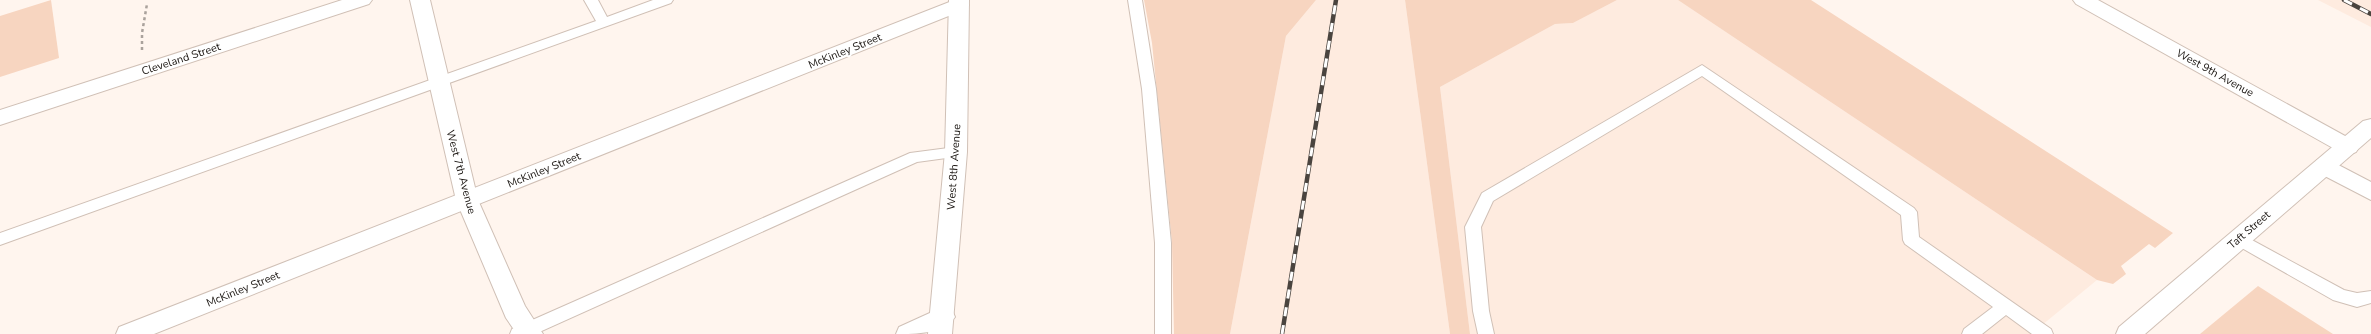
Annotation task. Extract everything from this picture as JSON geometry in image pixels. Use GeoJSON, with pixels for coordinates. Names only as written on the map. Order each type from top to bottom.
{"type":"FeatureCollection","features":[{"type":"Feature","properties":{"kind":"street","name":"Cleveland Street"},"geometry":{"type":"LineString","coordinates":[[0,118],[362,0]]}},
{"type":"Feature","properties":{"kind":"street","name":"West 7th Avenue"},"geometry":{"type":"LineString","coordinates":[[420,0],[467,200],[526,332]]}},
{"type":"Feature","properties":{"kind":"street","name":"West 9th Avenue"},"geometry":{"type":"LineString","coordinates":[[2083,0],[2348,146]]}},
{"type":"Feature","properties":{"kind":"street","name":"West 8th Avenue"},"geometry":{"type":"LineString","coordinates":[[942,325],[956,152],[959,3]]}},
{"type":"Feature","properties":{"kind":"street","name":"McKinley Street"},"geometry":{"type":"LineString","coordinates":[[128,334],[959,3]]}},
{"type":"Feature","properties":{"kind":"street","name":"Taft Street"},"geometry":{"type":"LineString","coordinates":[[2128,334],[2371,126]]}},
{"type":"Feature","properties":{"kind":"street"},"geometry":{"type":"LineString","coordinates":[[2325,166],[2371,192]]}},
{"type":"Feature","properties":{"kind":"street"},"geometry":{"type":"LineString","coordinates":[[908,334],[942,325]]}},
{"type":"Feature","properties":{"kind":"lane"},"geometry":{"type":"LineString","coordinates":[[591,0],[603,22]]}},
{"type":"Feature","properties":{"kind":"lane"},"geometry":{"type":"LineString","coordinates":[[0,239],[666,0]]}},
{"type":"Feature","properties":{"kind":"lane"},"geometry":{"type":"LineString","coordinates":[[1135,0],[1149,89],[1163,243],[1163,334]]}},
{"type":"Feature","properties":{"kind":"lane"},"geometry":{"type":"LineString","coordinates":[[1486,334],[1481,312],[1473,227],[1487,196],[1702,70],[1909,212],[1911,240],[2045,334]]}},
{"type":"Feature","properties":{"kind":"lane"},"geometry":{"type":"LineString","coordinates":[[526,332],[915,157],[956,152]]}},
{"type":"Feature","properties":{"kind":"lane"},"geometry":{"type":"LineString","coordinates":[[2239,239],[2318,285],[2339,295],[2357,300],[2371,297]]}},
{"type":"Feature","properties":{"kind":"lane"},"geometry":{"type":"LineString","coordinates":[[1970,334],[2006,306]]}},
{"type":"Feature","properties":{"kind":"path"},"geometry":{"type":"LineString","coordinates":[[143,53],[140,34],[145,22],[147,4]]}},
{"type":"Feature","properties":{"kind":"shaded area"},"geometry":{"type":"Polygon","coordinates":[[[51,0],[59,58],[0,77],[0,16],[51,0]]]}},
{"type":"Feature","properties":{"kind":"shaded area"},"geometry":{"type":"Polygon","coordinates":[[[1144,0],[1316,0],[1286,36],[1230,334],[1174,334],[1172,243],[1152,43],[1144,0]]]}},
{"type":"Feature","properties":{"kind":"shaded area"},"geometry":{"type":"Polygon","coordinates":[[[1316,0],[1405,0],[1450,334],[1230,334],[1286,36],[1316,0]]]}},
{"type":"Feature","properties":{"kind":"shaded area"},"geometry":{"type":"Polygon","coordinates":[[[1405,0],[1617,0],[1573,23],[1555,24],[1440,87],[1470,334],[1450,334],[1405,0]]]}},
{"type":"Feature","properties":{"kind":"shaded area"},"geometry":{"type":"Polygon","coordinates":[[[1617,0],[1678,0],[2097,280],[2031,334],[1470,334],[1440,87],[1555,24],[1573,23],[1617,0]]]}},
{"type":"Feature","properties":{"kind":"shaded area"},"geometry":{"type":"Polygon","coordinates":[[[1678,0],[1811,0],[2173,233],[2155,248],[2149,244],[2121,266],[2126,274],[2113,284],[2097,280],[1678,0]]]}},
{"type":"Feature","properties":{"kind":"shaded area"},"geometry":{"type":"Polygon","coordinates":[[[2318,0],[2371,0],[2371,27],[2318,0]]]}},
{"type":"Feature","properties":{"kind":"shaded area"},"geometry":{"type":"Polygon","coordinates":[[[2258,286],[2333,334],[2200,334],[2258,286]]]}},
{"type":"Feature","properties":{"kind":"railway"},"geometry":{"type":"LineString","coordinates":[[1282,334],[1336,0]]}},
{"type":"Feature","properties":{"kind":"railway"},"geometry":{"type":"LineString","coordinates":[[2344,0],[2371,14]]}}]}
